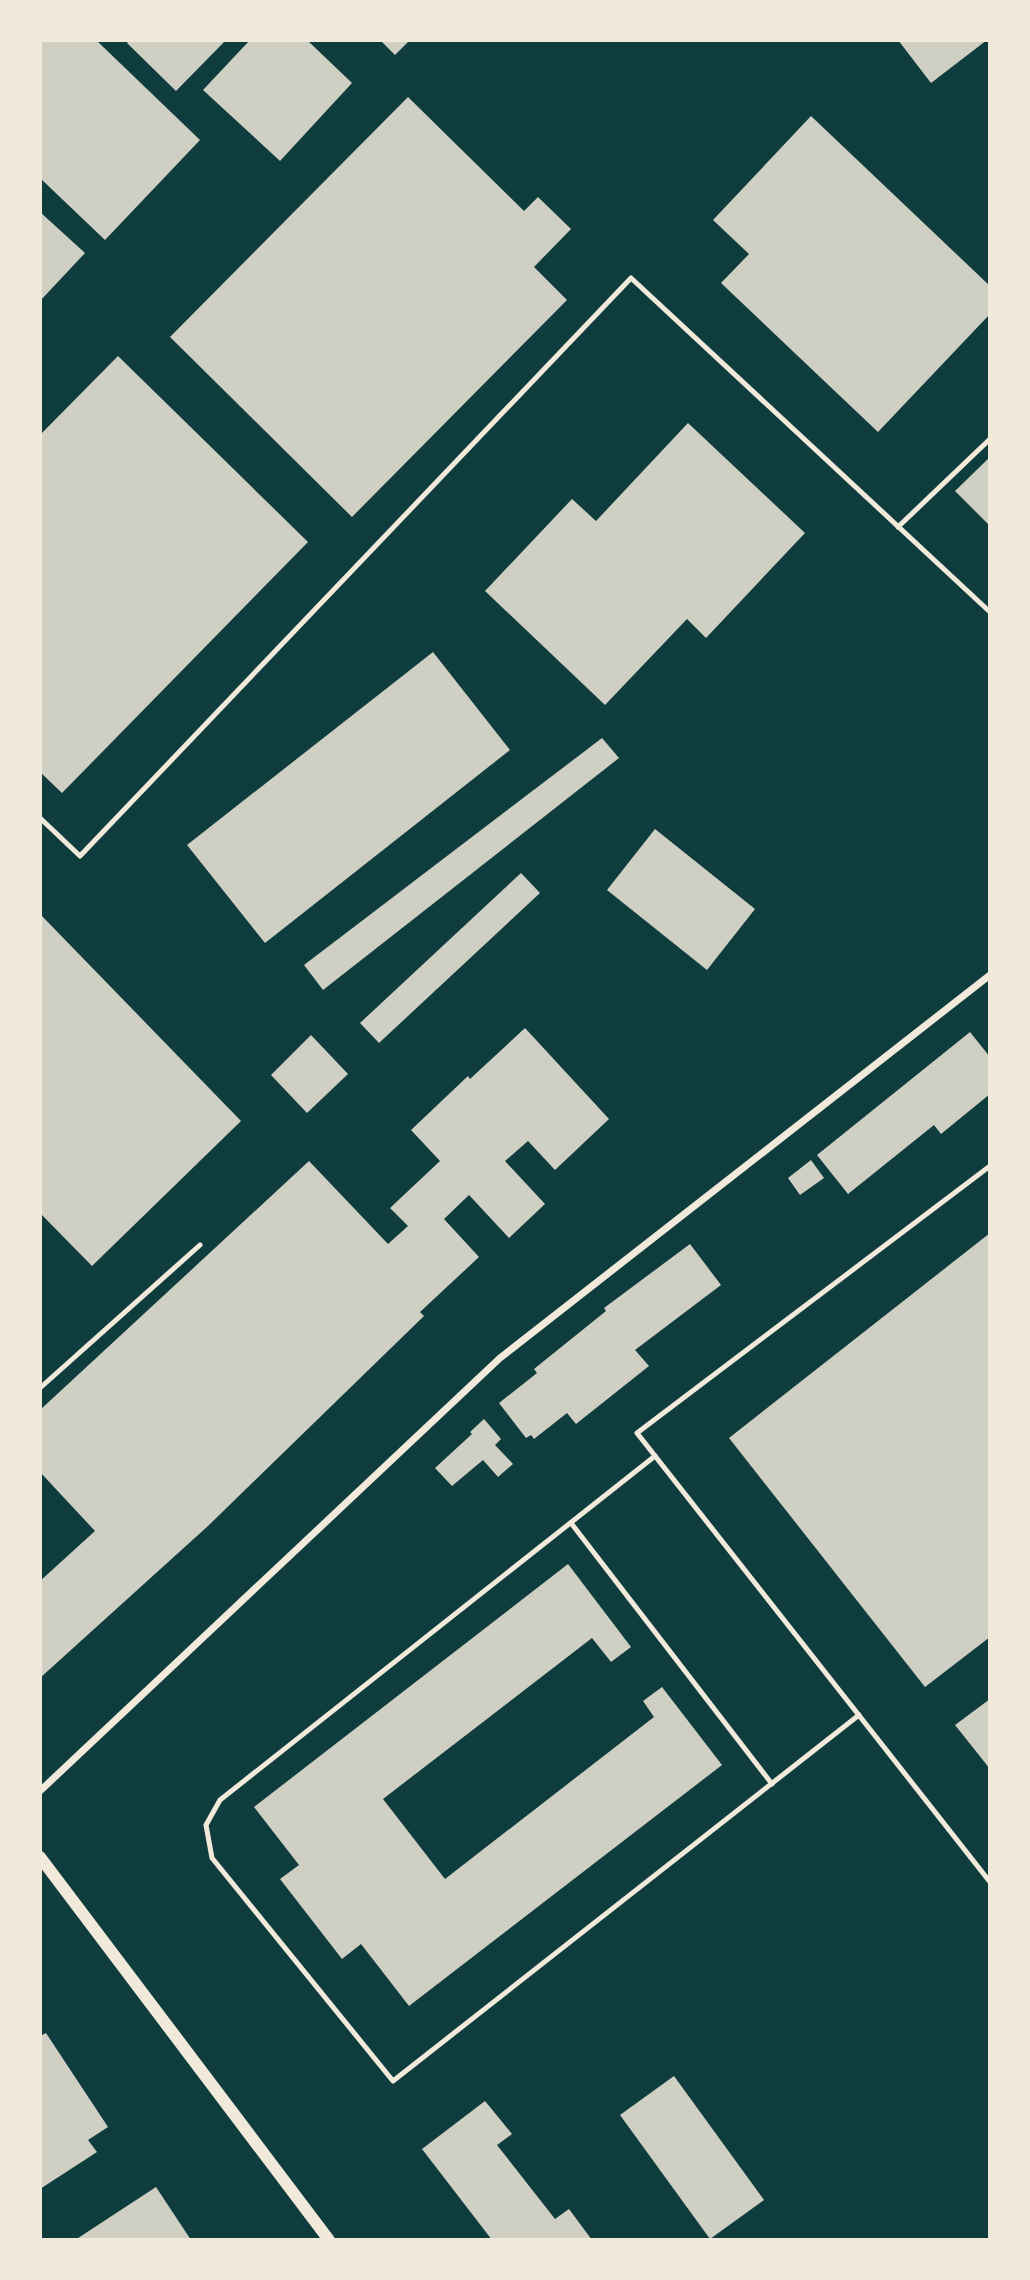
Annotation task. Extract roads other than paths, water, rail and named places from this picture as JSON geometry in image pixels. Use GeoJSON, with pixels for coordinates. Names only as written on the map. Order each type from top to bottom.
{"type":"FeatureCollection","features":[{"type":"Feature","properties":{"kind":"street"},"geometry":{"type":"LineString","coordinates":[[40,1791],[500,1358],[990,975]]}},
{"type":"Feature","properties":{"kind":"street"},"geometry":{"type":"LineString","coordinates":[[40,1857],[328,2240]]}},
{"type":"Feature","properties":{"kind":"lane"},"geometry":{"type":"LineString","coordinates":[[40,818],[80,856],[631,278],[990,612]]}},
{"type":"Feature","properties":{"kind":"lane"},"geometry":{"type":"LineString","coordinates":[[898,527],[990,439]]}},
{"type":"Feature","properties":{"kind":"lane"},"geometry":{"type":"LineString","coordinates":[[990,1166],[637,1433],[990,1882]]}},
{"type":"Feature","properties":{"kind":"lane"},"geometry":{"type":"LineString","coordinates":[[40,1388],[200,1245]]}},
{"type":"Feature","properties":{"kind":"lane"},"geometry":{"type":"LineString","coordinates":[[655,1456],[220,1800],[206,1825],[212,1858],[393,2081],[859,1715]]}},
{"type":"Feature","properties":{"kind":"lane"},"geometry":{"type":"LineString","coordinates":[[571,1523],[772,1784]]}}]}
